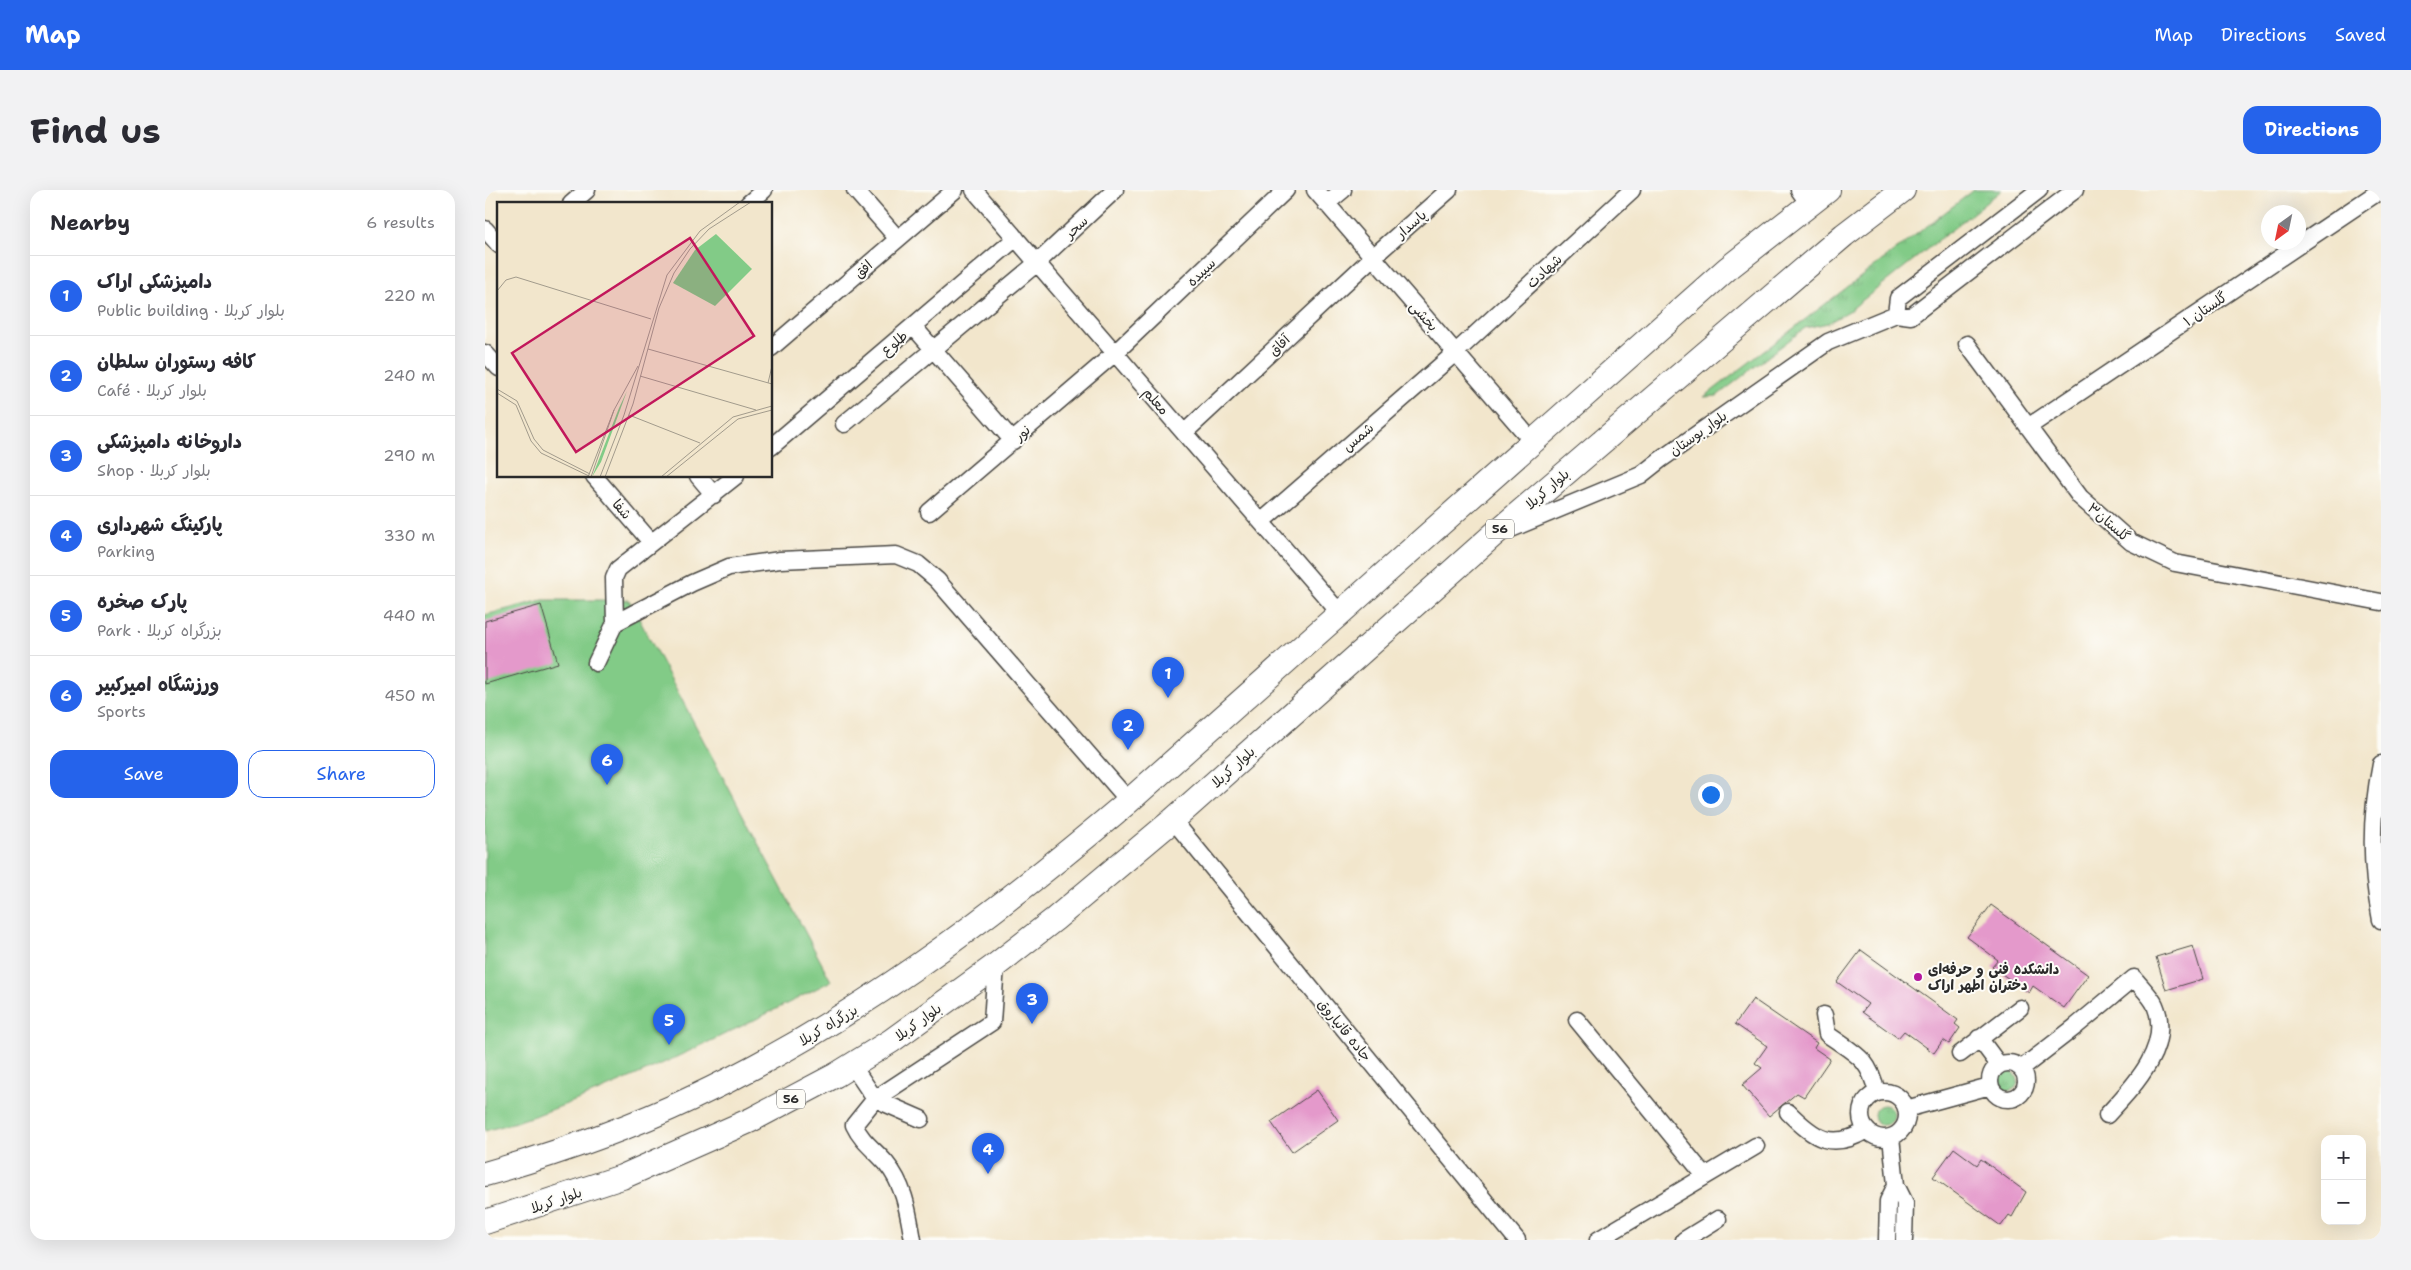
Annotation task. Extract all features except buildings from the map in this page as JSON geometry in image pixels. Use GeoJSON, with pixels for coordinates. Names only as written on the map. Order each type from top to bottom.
{"type":"FeatureCollection","features":[{"type":"Feature","properties":{"kind":"highway"},"geometry":{"type":"LineString","coordinates":[[1129,801],[1339,612],[1727,269],[1804,197],[1828,190]]}},
{"type":"Feature","properties":{"kind":"highway","name":"بلوار کربلا"},"geometry":{"type":"LineString","coordinates":[[485,1222],[623,1177],[751,1120],[891,1042],[1055,919],[1173,820],[1492,536],[1844,235],[1903,190]]}},
{"type":"Feature","properties":{"kind":"highway","name":"بزرگراه کربلا"},"geometry":{"type":"LineString","coordinates":[[485,1174],[542,1158],[618,1130],[690,1100],[775,1056],[856,1008],[937,954],[1055,864],[1129,801]]}},
{"type":"Feature","properties":{"kind":"street"},"geometry":{"type":"LineString","coordinates":[[573,202],[587,190]]}},
{"type":"Feature","properties":{"kind":"street"},"geometry":{"type":"LineString","coordinates":[[750,202],[765,190]]}},
{"type":"Feature","properties":{"kind":"street"},"geometry":{"type":"LineString","coordinates":[[855,190],[898,239]]}},
{"type":"Feature","properties":{"kind":"street","name":"افق"},"geometry":{"type":"LineString","coordinates":[[773,346],[955,190]]}},
{"type":"Feature","properties":{"kind":"street","name":"معلم"},"geometry":{"type":"LineString","coordinates":[[974,190],[1339,612]]}},
{"type":"Feature","properties":{"kind":"street","name":"سحر"},"geometry":{"type":"LineString","coordinates":[[844,424],[1037,263],[1115,190]]}},
{"type":"Feature","properties":{"kind":"street","name":"سپیده"},"geometry":{"type":"LineString","coordinates":[[1115,353],[1286,190]]}},
{"type":"Feature","properties":{"kind":"street","name":"بخشی"},"geometry":{"type":"LineString","coordinates":[[1315,190],[1533,442]]}},
{"type":"Feature","properties":{"kind":"street"},"geometry":{"type":"LineString","coordinates":[[1327,204],[1343,190]]}},
{"type":"Feature","properties":{"kind":"street","name":"پاسدار"},"geometry":{"type":"LineString","coordinates":[[1373,257],[1449,190]]}},
{"type":"Feature","properties":{"kind":"street","name":"شهادت"},"geometry":{"type":"LineString","coordinates":[[1455,353],[1633,190]]}},
{"type":"Feature","properties":{"kind":"street"},"geometry":{"type":"LineString","coordinates":[[1896,314],[1898,298],[2039,190]]}},
{"type":"Feature","properties":{"kind":"street","name":"بلوار بوستان"},"geometry":{"type":"LineString","coordinates":[[1492,536],[1641,475],[1828,342],[1896,314],[1911,316],[2075,190]]}},
{"type":"Feature","properties":{"kind":"street","name":"گلستان ۱"},"geometry":{"type":"LineString","coordinates":[[2029,427],[2381,190]]}},
{"type":"Feature","properties":{"kind":"street"},"geometry":{"type":"LineString","coordinates":[[485,229],[497,243]]}},
{"type":"Feature","properties":{"kind":"street","name":"طلوع"},"geometry":{"type":"LineString","coordinates":[[773,445],[1016,238]]}},
{"type":"Feature","properties":{"kind":"street","name":"آفاق"},"geometry":{"type":"LineString","coordinates":[[1184,433],[1373,257]]}},
{"type":"Feature","properties":{"kind":"street"},"geometry":{"type":"LineString","coordinates":[[913,326],[1013,441]]}},
{"type":"Feature","properties":{"kind":"street","name":"گلستان۳"},"geometry":{"type":"LineString","coordinates":[[1967,344],[2080,497],[2131,542],[2175,563],[2381,602]]}},
{"type":"Feature","properties":{"kind":"street"},"geometry":{"type":"LineString","coordinates":[[485,353],[497,366]]}},
{"type":"Feature","properties":{"kind":"street","name":"نور"},"geometry":{"type":"LineString","coordinates":[[929,512],[1115,353]]}},
{"type":"Feature","properties":{"kind":"street","name":"شمس"},"geometry":{"type":"LineString","coordinates":[[1261,522],[1455,353]]}},
{"type":"Feature","properties":{"kind":"street","name":"شفا"},"geometry":{"type":"LineString","coordinates":[[595,478],[651,542]]}},
{"type":"Feature","properties":{"kind":"street"},"geometry":{"type":"LineString","coordinates":[[700,478],[714,495]]}},
{"type":"Feature","properties":{"kind":"street"},"geometry":{"type":"LineString","coordinates":[[596,663],[615,623],[614,578],[625,561],[714,495],[734,478]]}},
{"type":"Feature","properties":{"kind":"street"},"geometry":{"type":"LineString","coordinates":[[615,623],[692,583],[729,568],[780,560],[903,556],[926,569],[937,580],[1129,801]]}},
{"type":"Feature","properties":{"kind":"street"},"geometry":{"type":"LineString","coordinates":[[2381,764],[2373,802],[2371,852],[2381,920]]}},
{"type":"Feature","properties":{"kind":"street","name":"جاده قانیاروق"},"geometry":{"type":"LineString","coordinates":[[1173,820],[1517,1240]]}},
{"type":"Feature","properties":{"kind":"street"},"geometry":{"type":"LineString","coordinates":[[913,1240],[903,1189],[887,1164],[861,1139],[854,1125],[875,1099],[991,1022],[996,965]]}},
{"type":"Feature","properties":{"kind":"street"},"geometry":{"type":"LineString","coordinates":[[2022,1068],[2134,978],[2155,1004],[2159,1023],[2155,1047],[2145,1072],[2107,1115]]}},
{"type":"Feature","properties":{"kind":"street"},"geometry":{"type":"LineString","coordinates":[[1960,1054],[2019,1008]]}},
{"type":"Feature","properties":{"kind":"street"},"geometry":{"type":"LineString","coordinates":[[1824,1015],[1827,1034],[1865,1062],[1873,1074],[1877,1092]]}},
{"type":"Feature","properties":{"kind":"street"},"geometry":{"type":"LineString","coordinates":[[1577,1020],[1705,1176]]}},
{"type":"Feature","properties":{"kind":"street"},"geometry":{"type":"LineString","coordinates":[[1979,1038],[1999,1065]]}},
{"type":"Feature","properties":{"kind":"street"},"geometry":{"type":"LineString","coordinates":[[2004,1063],[2013,1063],[2022,1068],[2026,1076],[2026,1086],[2021,1094],[2013,1099],[2003,1099],[1995,1094],[1990,1086],[1990,1076],[1995,1068],[2004,1063]]}},
{"type":"Feature","properties":{"kind":"street"},"geometry":{"type":"LineString","coordinates":[[852,1065],[875,1099],[921,1119]]}},
{"type":"Feature","properties":{"kind":"street"},"geometry":{"type":"LineString","coordinates":[[1906,1109],[1990,1086]]}},
{"type":"Feature","properties":{"kind":"street"},"geometry":{"type":"LineString","coordinates":[[1877,1092],[1887,1092],[1897,1096],[1904,1103],[1906,1109],[1905,1123],[1899,1132],[1891,1136],[1880,1137],[1867,1130],[1861,1116],[1862,1106],[1868,1098],[1877,1092]]}},
{"type":"Feature","properties":{"kind":"street"},"geometry":{"type":"LineString","coordinates":[[1788,1112],[1809,1132],[1833,1142],[1852,1139],[1867,1130]]}},
{"type":"Feature","properties":{"kind":"street"},"geometry":{"type":"LineString","coordinates":[[1891,1136],[1896,1184],[1905,1203],[1904,1240]]}},
{"type":"Feature","properties":{"kind":"street"},"geometry":{"type":"LineString","coordinates":[[1604,1238],[1756,1146]]}},
{"type":"Feature","properties":{"kind":"street"},"geometry":{"type":"LineString","coordinates":[[1887,1240],[1889,1202],[1896,1184]]}},
{"type":"Feature","properties":{"kind":"street"},"geometry":{"type":"LineString","coordinates":[[1684,1240],[1718,1219]]}},
{"type":"Feature","properties":{"kind":"green space"},"geometry":{"type":"Polygon","coordinates":[[[1974,190],[2002,190],[1849,311],[1828,323],[1805,328],[1717,396],[1704,397],[1974,190]]]}},
{"type":"Feature","properties":{"kind":"green space"},"geometry":{"type":"Polygon","coordinates":[[[542,600],[629,600],[831,981],[731,1031],[625,1080],[556,1108],[485,1131],[485,615],[542,600]]]}},
{"type":"Feature","properties":{"kind":"green space"},"geometry":{"type":"Polygon","coordinates":[[[2008,1071],[2015,1074],[2018,1081],[2015,1088],[2008,1091],[2001,1088],[1998,1081],[2001,1074],[2008,1071]]]}},
{"type":"Feature","properties":{"kind":"green space"},"geometry":{"type":"Polygon","coordinates":[[[1884,1105],[1891,1108],[1894,1115],[1891,1122],[1884,1125],[1877,1122],[1874,1115],[1877,1108],[1884,1105]]]}},
{"type":"Feature","properties":{"kind":"place","name":"دامپزشکی اراک"},"geometry":{"type":"Point","coordinates":[1168,698]}},
{"type":"Feature","properties":{"kind":"place","name":"کافه رستوران سلطان"},"geometry":{"type":"Point","coordinates":[1128,750]}},
{"type":"Feature","properties":{"kind":"place","name":"ورزشگاه امیرکبیر"},"geometry":{"type":"Point","coordinates":[607,785]}},
{"type":"Feature","properties":{"kind":"place","name":"دانشکده فنی و حرفه‌ای دختران اطهر اراک"},"geometry":{"type":"Point","coordinates":[1918,977]}},
{"type":"Feature","properties":{"kind":"place","name":"داروخانه دامپزشکی"},"geometry":{"type":"Point","coordinates":[1032,1024]}},
{"type":"Feature","properties":{"kind":"place","name":"پارک صخره"},"geometry":{"type":"Point","coordinates":[669,1045]}},
{"type":"Feature","properties":{"kind":"place","name":"پارکینگ شهرداری"},"geometry":{"type":"Point","coordinates":[988,1174]}}]}
